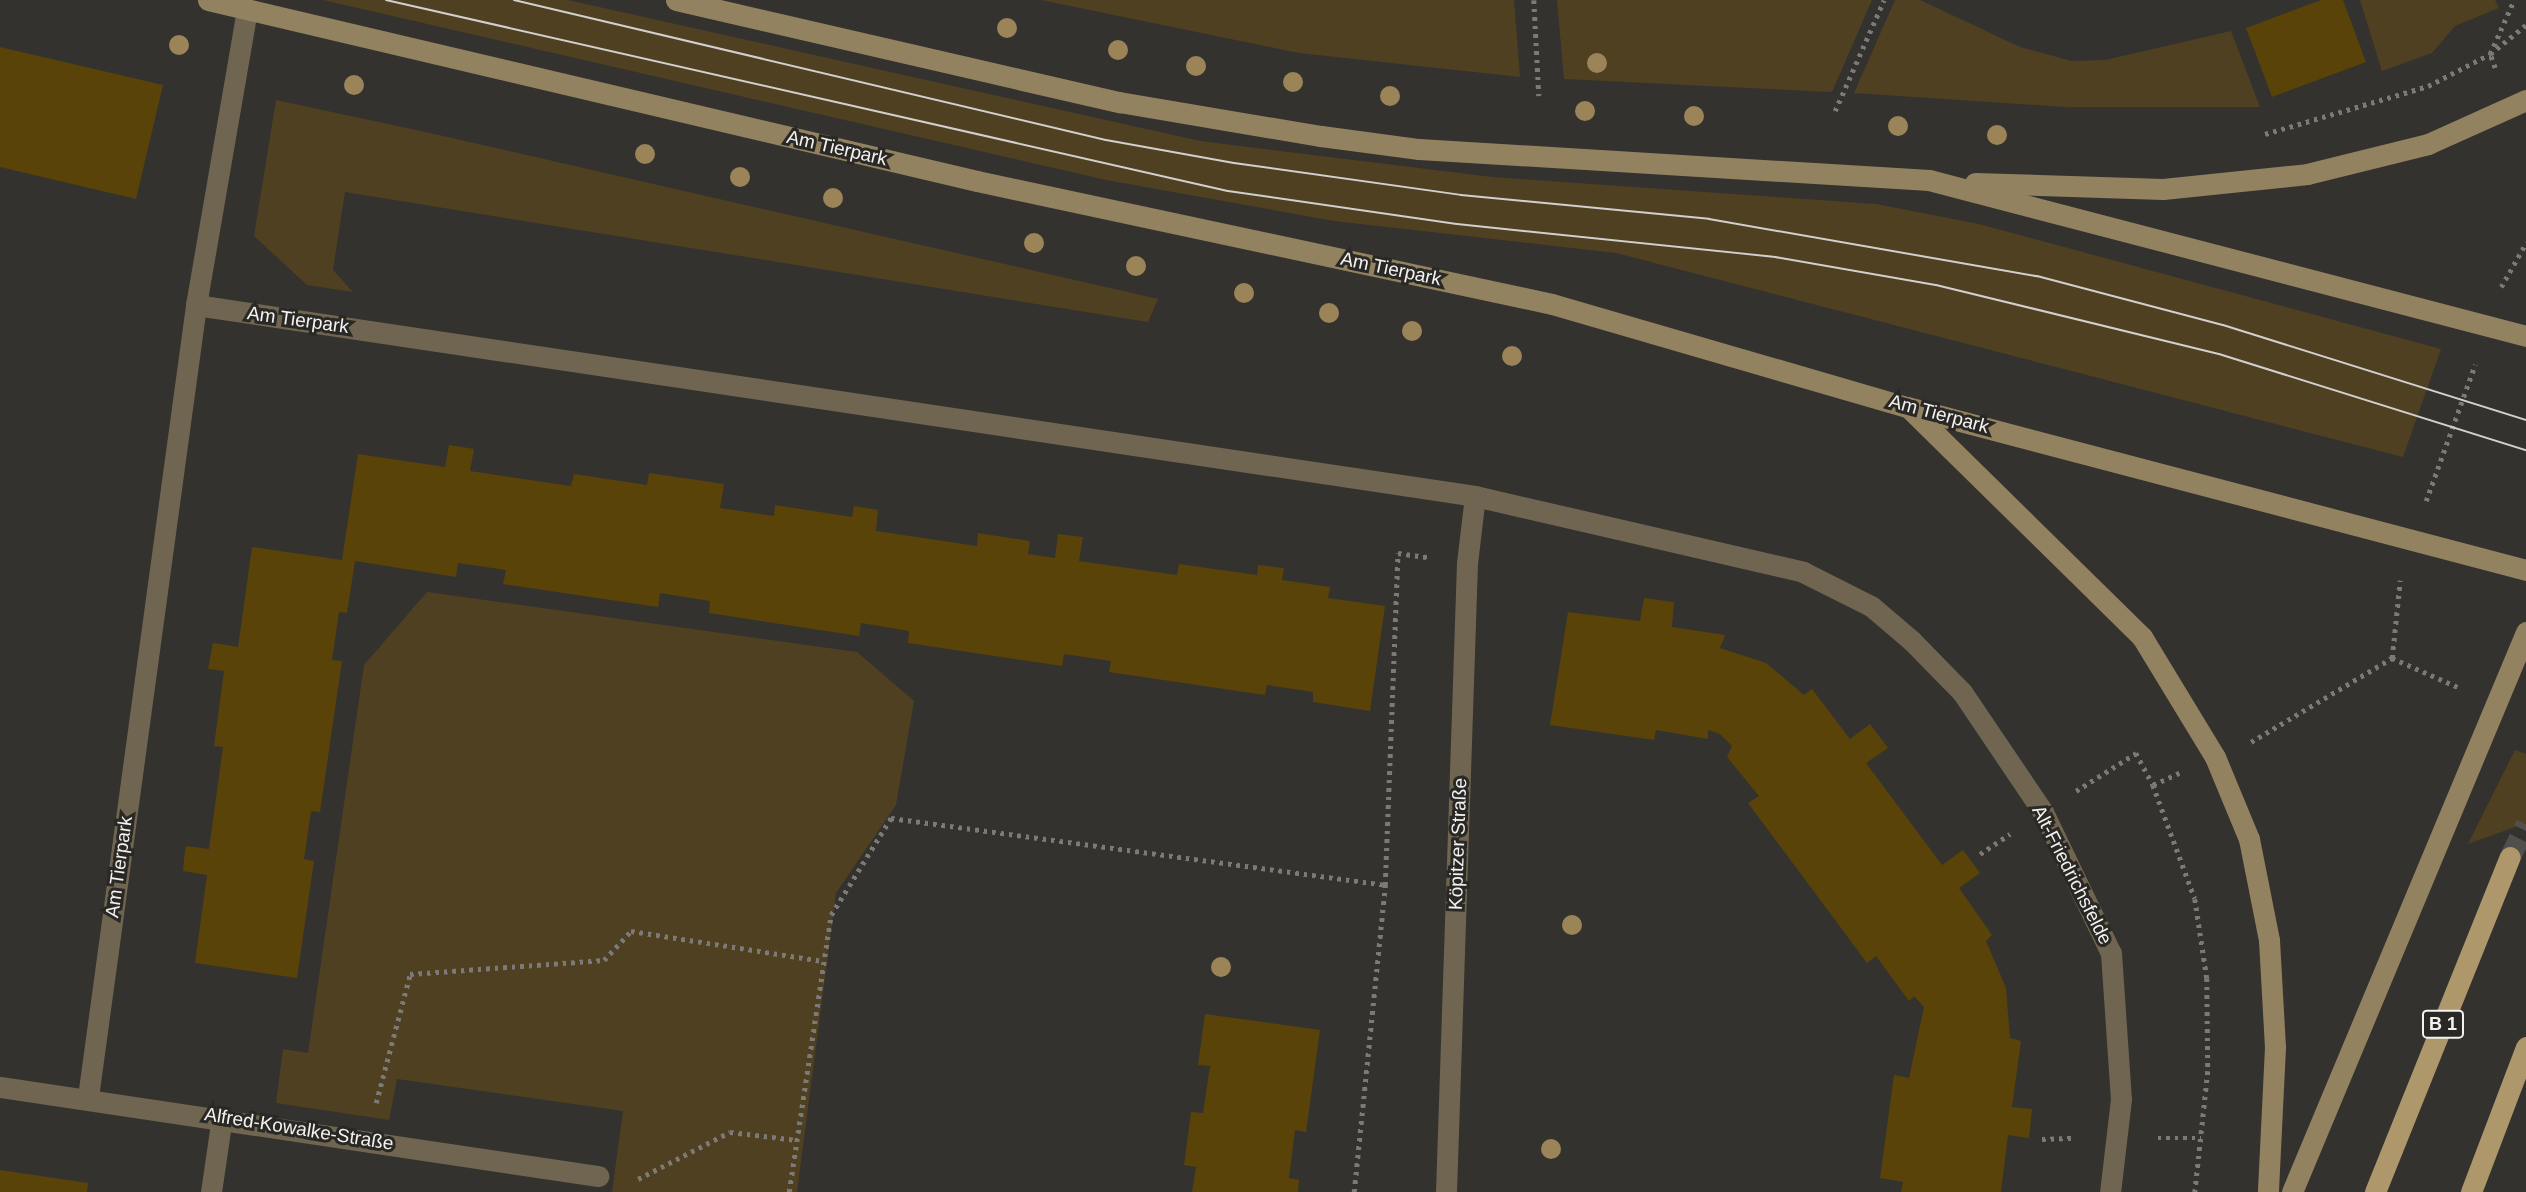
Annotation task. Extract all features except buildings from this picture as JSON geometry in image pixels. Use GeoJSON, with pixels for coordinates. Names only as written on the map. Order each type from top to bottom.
{"type":"FeatureCollection","features":[{"type":"Feature","properties":{"kind":"main road","name":"Am Tierpark"},"geometry":{"type":"LineString","coordinates":[[208,0],[977,181],[1552,304],[1907,407],[2413,536],[2526,570]]}},
{"type":"Feature","properties":{"kind":"main road"},"geometry":{"type":"LineString","coordinates":[[676,0],[1119,102],[1321,136],[1419,149],[1929,180],[2205,188],[2307,174],[2428,144],[2526,100]]}},
{"type":"Feature","properties":{"kind":"main road"},"geometry":{"type":"LineString","coordinates":[[1929,180],[2489,324],[2526,336]]}},
{"type":"Feature","properties":{"kind":"main road"},"geometry":{"type":"LineString","coordinates":[[1907,407],[2142,637],[2215,757],[2249,839],[2269,940],[2275,1047],[2268,1192]]}},
{"type":"Feature","properties":{"kind":"main road"},"geometry":{"type":"LineString","coordinates":[[2292,1192],[2526,632]]}},
{"type":"Feature","properties":{"kind":"main road","name":"B 1"},"geometry":{"type":"LineString","coordinates":[[2375,1192],[2510,857]]}},
{"type":"Feature","properties":{"kind":"main road"},"geometry":{"type":"LineString","coordinates":[[2471,1192],[2526,1047]]}},
{"type":"Feature","properties":{"kind":"street","name":"Am Tierpark"},"geometry":{"type":"LineString","coordinates":[[88,1097],[196,305],[247,9]]}},
{"type":"Feature","properties":{"kind":"street","name":"Am Tierpark"},"geometry":{"type":"LineString","coordinates":[[196,305],[1475,496],[1803,572],[1871,606],[1912,640]]}},
{"type":"Feature","properties":{"kind":"street","name":"Köpitzer Straße"},"geometry":{"type":"LineString","coordinates":[[1446,1192],[1467,563],[1475,496]]}},
{"type":"Feature","properties":{"kind":"street","name":"Alt-Friedrichsfelde"},"geometry":{"type":"LineString","coordinates":[[1912,640],[1962,692],[2043,812],[2111,953],[2120,1099],[2110,1192]]}},
{"type":"Feature","properties":{"kind":"street","name":"Alfred-Kowalke-Straße"},"geometry":{"type":"LineString","coordinates":[[0,1087],[88,1097],[598,1176]]}},
{"type":"Feature","properties":{"kind":"street"},"geometry":{"type":"LineString","coordinates":[[211,1192],[222,1117]]}},
{"type":"Feature","properties":{"kind":"path"},"geometry":{"type":"LineString","coordinates":[[1534,0],[1539,96]]}},
{"type":"Feature","properties":{"kind":"path"},"geometry":{"type":"LineString","coordinates":[[1835,111],[1884,0]]}},
{"type":"Feature","properties":{"kind":"path"},"geometry":{"type":"LineString","coordinates":[[2490,54],[2514,0]]}},
{"type":"Feature","properties":{"kind":"path"},"geometry":{"type":"LineString","coordinates":[[2250,139],[2428,86],[2490,54],[2526,25]]}},
{"type":"Feature","properties":{"kind":"path"},"geometry":{"type":"LineString","coordinates":[[2153,785],[2215,757],[2392,658],[2395,600],[2413,536],[2507,270],[2526,243]]}},
{"type":"Feature","properties":{"kind":"path"},"geometry":{"type":"LineString","coordinates":[[1354,1192],[1385,885],[1398,553]]}},
{"type":"Feature","properties":{"kind":"path"},"geometry":{"type":"LineString","coordinates":[[2043,812],[2136,753],[2153,785],[2195,900],[2207,978],[2208,1071],[2195,1192]]}},
{"type":"Feature","properties":{"kind":"path"},"geometry":{"type":"LineString","coordinates":[[789,1192],[831,915],[891,818],[1385,885]]}},
{"type":"Feature","properties":{"kind":"path"},"geometry":{"type":"LineString","coordinates":[[366,1140],[410,974],[604,960],[631,931],[823,961]]}},
{"type":"Feature","properties":{"kind":"path"},"geometry":{"type":"LineString","coordinates":[[598,1176],[641,1179],[730,1132],[797,1140]]}},
{"type":"Feature","properties":{"kind":"shaded area"},"geometry":{"type":"Polygon","coordinates":[[[323,0],[568,0],[1200,141],[1492,177],[1876,204],[1979,224],[2441,349],[2403,457],[1616,253],[1334,221],[1106,180],[323,0]]]}},
{"type":"Feature","properties":{"kind":"shaded area"},"geometry":{"type":"Polygon","coordinates":[[[1041,0],[1514,0],[1520,77],[1299,53],[1041,0]]]}},
{"type":"Feature","properties":{"kind":"shaded area"},"geometry":{"type":"Polygon","coordinates":[[[1557,0],[1872,0],[1832,92],[1564,79],[1557,0]]]}},
{"type":"Feature","properties":{"kind":"shaded area"},"geometry":{"type":"Polygon","coordinates":[[[1895,0],[1920,0],[2020,47],[2072,61],[2105,60],[2231,31],[2260,107],[2065,107],[1854,93],[1895,0]]]}},
{"type":"Feature","properties":{"kind":"shaded area"},"geometry":{"type":"Polygon","coordinates":[[[2360,0],[2495,0],[2499,8],[2455,26],[2432,53],[2382,71],[2360,0]]]}},
{"type":"Feature","properties":{"kind":"shaded area"},"geometry":{"type":"Polygon","coordinates":[[[276,100],[1158,299],[1148,322],[345,192],[333,270],[353,292],[307,285],[254,236],[276,100]]]}},
{"type":"Feature","properties":{"kind":"shaded area"},"geometry":{"type":"Polygon","coordinates":[[[427,592],[857,652],[914,701],[896,805],[836,893],[797,1192],[612,1192],[623,1111],[397,1079],[389,1120],[276,1103],[283,1049],[308,1053],[364,665],[427,592]]]}},
{"type":"Feature","properties":{"kind":"shaded area"},"geometry":{"type":"Polygon","coordinates":[[[2515,750],[2526,754],[2526,823],[2468,844],[2515,750]]]}},
{"type":"Feature","properties":{"kind":"tunnel"},"geometry":{"type":"LineString","coordinates":[[2510,857],[2526,824]]}},
{"type":"Feature","properties":{"kind":"tram line"},"geometry":{"type":"LineString","coordinates":[[386,0],[1228,191],[1457,224],[1775,257],[1936,285],[2219,354],[2526,450]]}},
{"type":"Feature","properties":{"kind":"tram line"},"geometry":{"type":"LineString","coordinates":[[514,0],[1106,140],[1234,163],[1461,195],[1709,219],[2037,276],[2223,325],[2526,420]]}}]}
